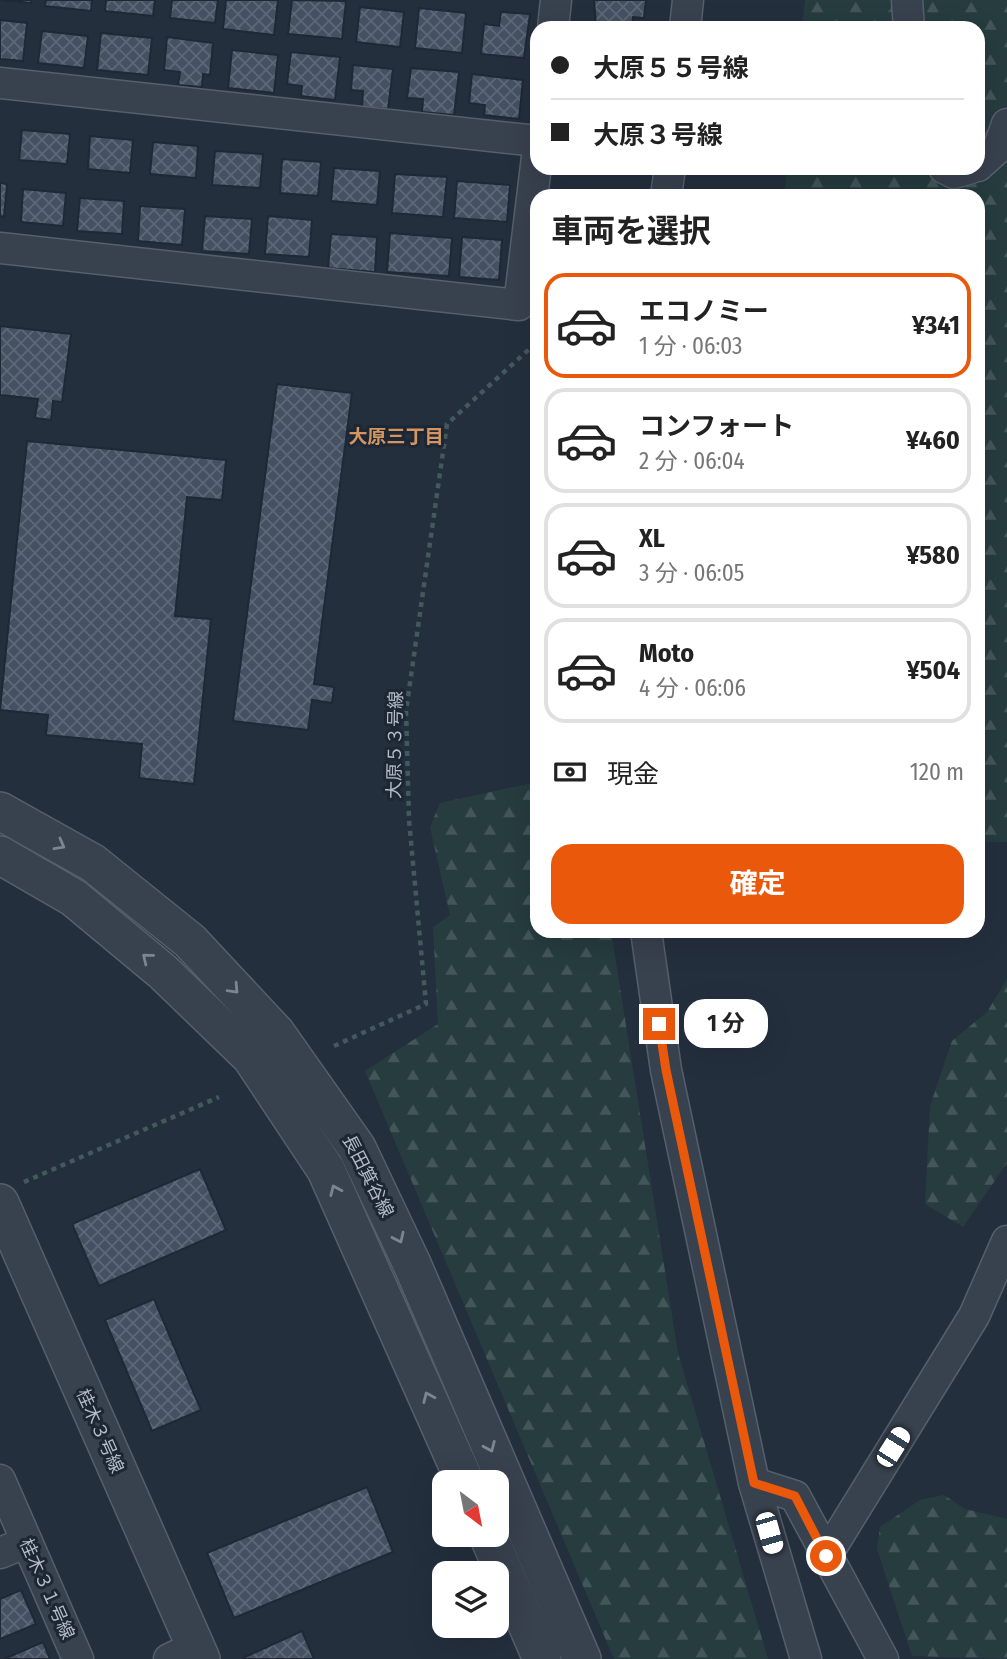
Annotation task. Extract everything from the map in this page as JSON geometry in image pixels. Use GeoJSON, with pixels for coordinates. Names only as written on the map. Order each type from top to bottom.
{"type":"FeatureCollection","features":[{"type":"Feature","properties":{"kind":"street"},"geometry":{"type":"LineString","coordinates":[[554,21],[556,0]]}},
{"type":"Feature","properties":{"kind":"street"},"geometry":{"type":"LineString","coordinates":[[686,21],[688,0]]}},
{"type":"Feature","properties":{"kind":"street"},"geometry":{"type":"LineString","coordinates":[[907,0],[908,21]]}},
{"type":"Feature","properties":{"kind":"street"},"geometry":{"type":"LineString","coordinates":[[0,83],[530,140]]}},
{"type":"Feature","properties":{"kind":"street"},"geometry":{"type":"LineString","coordinates":[[985,160],[999,148],[1007,124]]}},
{"type":"Feature","properties":{"kind":"street"},"geometry":{"type":"LineString","coordinates":[[0,248],[519,305],[530,215]]}},
{"type":"Feature","properties":{"kind":"street","name":"長田箕谷線"},"geometry":{"type":"LineString","coordinates":[[0,811],[93,863],[190,941],[276,1033],[358,1148],[412,1264],[582,1659]]}},
{"type":"Feature","properties":{"kind":"street","name":"長田箕谷線"},"geometry":{"type":"LineString","coordinates":[[0,855],[74,898],[163,972],[251,1057],[326,1170],[460,1470]]}},
{"type":"Feature","properties":{"kind":"street"},"geometry":{"type":"LineString","coordinates":[[647,938],[666,1070],[754,1483],[806,1659]]}},
{"type":"Feature","properties":{"kind":"street","name":"桂木３号線"},"geometry":{"type":"LineString","coordinates":[[6,1195],[188,1655]]}},
{"type":"Feature","properties":{"kind":"street"},"geometry":{"type":"LineString","coordinates":[[826,1556],[974,1316],[1007,1241]]}},
{"type":"Feature","properties":{"kind":"street","name":"桂木３１号線"},"geometry":{"type":"LineString","coordinates":[[0,1480],[13,1547],[78,1659]]}},
{"type":"Feature","properties":{"kind":"street"},"geometry":{"type":"LineString","coordinates":[[754,1483],[795,1496],[883,1659]]}},
{"type":"Feature","properties":{"kind":"street"},"geometry":{"type":"LineString","coordinates":[[493,1547],[542,1659]]}},
{"type":"Feature","properties":{"kind":"path","name":"大原５３号線"},"geometry":{"type":"LineString","coordinates":[[334,1046],[426,1004],[409,820],[406,711],[447,424],[530,348]]}},
{"type":"Feature","properties":{"kind":"path"},"geometry":{"type":"LineString","coordinates":[[6,1195],[219,1097]]}},
{"type":"Feature","properties":{"kind":"green space"},"geometry":{"type":"Polygon","coordinates":[[[805,0],[1007,0],[1007,842],[985,842],[985,189],[785,189],[786,175],[985,175],[985,21],[803,21],[805,0]]]}},
{"type":"Feature","properties":{"kind":"green space"},"geometry":{"type":"Polygon","coordinates":[[[530,784],[530,938],[612,938],[678,1353],[768,1659],[614,1659],[365,1071],[438,1024],[433,927],[450,915],[430,827],[440,803],[530,784]]]}},
{"type":"Feature","properties":{"kind":"green space"},"geometry":{"type":"Polygon","coordinates":[[[1007,979],[1007,1163],[963,1227],[925,1204],[930,1106],[952,1041],[987,1012],[1007,979]]]}},
{"type":"Feature","properties":{"kind":"green space"},"geometry":{"type":"Polygon","coordinates":[[[944,1495],[965,1509],[1007,1519],[1007,1659],[912,1656],[877,1549],[880,1527],[920,1500],[944,1495]]]}},
{"type":"Feature","properties":{"kind":"building"},"geometry":{"type":"Polygon","coordinates":[[[1,0],[31,0],[31,3],[1,0]]]}},
{"type":"Feature","properties":{"kind":"building"},"geometry":{"type":"Polygon","coordinates":[[[46,0],[92,0],[91,11],[45,6],[46,0]]]}},
{"type":"Feature","properties":{"kind":"building"},"geometry":{"type":"Polygon","coordinates":[[[106,0],[155,0],[153,16],[105,11],[106,0]]]}},
{"type":"Feature","properties":{"kind":"building"},"geometry":{"type":"Polygon","coordinates":[[[172,0],[218,0],[215,23],[170,18],[172,0]]]}},
{"type":"Feature","properties":{"kind":"building"},"geometry":{"type":"Polygon","coordinates":[[[226,0],[278,0],[274,35],[223,29],[226,0]]]}},
{"type":"Feature","properties":{"kind":"building"},"geometry":{"type":"Polygon","coordinates":[[[292,0],[346,1],[342,39],[288,34],[292,0]]]}},
{"type":"Feature","properties":{"kind":"building"},"geometry":{"type":"Polygon","coordinates":[[[594,0],[646,0],[644,18],[633,17],[633,21],[596,21],[594,0]]]}},
{"type":"Feature","properties":{"kind":"building"},"geometry":{"type":"Polygon","coordinates":[[[360,7],[404,12],[400,47],[356,42],[360,7]]]}},
{"type":"Feature","properties":{"kind":"building"},"geometry":{"type":"Polygon","coordinates":[[[419,8],[466,13],[462,53],[415,48],[419,8]]]}},
{"type":"Feature","properties":{"kind":"building"},"geometry":{"type":"Polygon","coordinates":[[[501,12],[530,14],[524,58],[481,54],[484,24],[499,26],[501,12]]]}},
{"type":"Feature","properties":{"kind":"building"},"geometry":{"type":"Polygon","coordinates":[[[0,20],[27,23],[23,61],[0,59],[0,20]]]}},
{"type":"Feature","properties":{"kind":"building"},"geometry":{"type":"Polygon","coordinates":[[[42,31],[88,36],[84,68],[38,63],[42,31]]]}},
{"type":"Feature","properties":{"kind":"building"},"geometry":{"type":"Polygon","coordinates":[[[101,33],[152,38],[148,75],[97,70],[101,33]]]}},
{"type":"Feature","properties":{"kind":"building"},"geometry":{"type":"Polygon","coordinates":[[[167,37],[213,43],[210,75],[203,74],[202,87],[178,85],[180,72],[164,70],[167,37]]]}},
{"type":"Feature","properties":{"kind":"building"},"geometry":{"type":"Polygon","coordinates":[[[232,50],[278,55],[274,93],[228,88],[232,50]]]}},
{"type":"Feature","properties":{"kind":"building"},"geometry":{"type":"Polygon","coordinates":[[[291,52],[340,57],[335,100],[301,96],[302,86],[287,84],[291,52]]]}},
{"type":"Feature","properties":{"kind":"building"},"geometry":{"type":"Polygon","coordinates":[[[353,65],[393,69],[388,109],[362,107],[363,91],[351,90],[353,65]]]}},
{"type":"Feature","properties":{"kind":"building"},"geometry":{"type":"Polygon","coordinates":[[[411,68],[459,72],[454,115],[422,112],[423,99],[407,98],[411,68]]]}},
{"type":"Feature","properties":{"kind":"building"},"geometry":{"type":"Polygon","coordinates":[[[472,74],[523,80],[519,119],[484,115],[485,105],[469,103],[472,74]]]}},
{"type":"Feature","properties":{"kind":"building"},"geometry":{"type":"Polygon","coordinates":[[[22,130],[70,134],[67,164],[19,160],[22,130]]]}},
{"type":"Feature","properties":{"kind":"building"},"geometry":{"type":"Polygon","coordinates":[[[90,136],[133,140],[130,173],[88,169],[90,136]]]}},
{"type":"Feature","properties":{"kind":"building"},"geometry":{"type":"Polygon","coordinates":[[[153,142],[198,146],[196,178],[150,174],[153,142]]]}},
{"type":"Feature","properties":{"kind":"building"},"geometry":{"type":"Polygon","coordinates":[[[215,151],[263,154],[260,188],[212,185],[215,151]]]}},
{"type":"Feature","properties":{"kind":"building"},"geometry":{"type":"Polygon","coordinates":[[[282,159],[321,162],[318,196],[280,193],[282,159]]]}},
{"type":"Feature","properties":{"kind":"building"},"geometry":{"type":"Polygon","coordinates":[[[334,168],[380,171],[377,205],[331,201],[334,168]]]}},
{"type":"Feature","properties":{"kind":"building"},"geometry":{"type":"Polygon","coordinates":[[[395,174],[447,177],[443,217],[392,213],[395,174]]]}},
{"type":"Feature","properties":{"kind":"building"},"geometry":{"type":"Polygon","coordinates":[[[457,181],[510,185],[507,222],[454,218],[457,181]]]}},
{"type":"Feature","properties":{"kind":"building"},"geometry":{"type":"Polygon","coordinates":[[[0,183],[7,184],[4,217],[0,216],[0,183]]]}},
{"type":"Feature","properties":{"kind":"building"},"geometry":{"type":"Polygon","coordinates":[[[23,189],[66,193],[63,226],[21,222],[23,189]]]}},
{"type":"Feature","properties":{"kind":"building"},"geometry":{"type":"Polygon","coordinates":[[[80,198],[124,201],[122,234],[77,231],[80,198]]]}},
{"type":"Feature","properties":{"kind":"building"},"geometry":{"type":"Polygon","coordinates":[[[140,206],[185,209],[182,245],[138,241],[140,206]]]}},
{"type":"Feature","properties":{"kind":"building"},"geometry":{"type":"Polygon","coordinates":[[[205,216],[252,219],[249,254],[202,251],[205,216]]]}},
{"type":"Feature","properties":{"kind":"building"},"geometry":{"type":"Polygon","coordinates":[[[268,216],[312,220],[309,257],[265,254],[268,216]]]}},
{"type":"Feature","properties":{"kind":"building"},"geometry":{"type":"Polygon","coordinates":[[[390,233],[452,238],[449,276],[387,272],[390,233]]]}},
{"type":"Feature","properties":{"kind":"building"},"geometry":{"type":"Polygon","coordinates":[[[331,234],[377,237],[375,272],[328,268],[331,234]]]}},
{"type":"Feature","properties":{"kind":"building"},"geometry":{"type":"Polygon","coordinates":[[[462,237],[502,240],[499,280],[459,277],[462,237]]]}},
{"type":"Feature","properties":{"kind":"building"},"geometry":{"type":"Polygon","coordinates":[[[0,326],[71,334],[62,402],[53,401],[51,420],[35,418],[38,399],[0,395],[0,326]]]}},
{"type":"Feature","properties":{"kind":"building"},"geometry":{"type":"Polygon","coordinates":[[[277,384],[352,393],[314,684],[334,687],[332,703],[312,700],[308,730],[233,721],[277,384]]]}},
{"type":"Feature","properties":{"kind":"building"},"geometry":{"type":"Polygon","coordinates":[[[27,441],[226,460],[222,500],[187,497],[175,616],[211,619],[194,784],[139,778],[142,744],[46,735],[48,715],[0,710],[27,441]]]}},
{"type":"Feature","properties":{"kind":"building"},"geometry":{"type":"Polygon","coordinates":[[[200,1169],[226,1230],[99,1286],[72,1224],[200,1169]]]}},
{"type":"Feature","properties":{"kind":"building"},"geometry":{"type":"Polygon","coordinates":[[[154,1299],[201,1410],[152,1431],[105,1320],[154,1299]]]}},
{"type":"Feature","properties":{"kind":"building"},"geometry":{"type":"Polygon","coordinates":[[[367,1487],[393,1552],[234,1618],[207,1553],[367,1487]]]}},
{"type":"Feature","properties":{"kind":"building"},"geometry":{"type":"Polygon","coordinates":[[[21,1590],[36,1624],[0,1639],[0,1599],[21,1590]]]}},
{"type":"Feature","properties":{"kind":"building"},"geometry":{"type":"Polygon","coordinates":[[[302,1631],[314,1659],[245,1657],[302,1631]]]}},
{"type":"Feature","properties":{"kind":"building"},"geometry":{"type":"Polygon","coordinates":[[[43,1642],[50,1659],[4,1659],[43,1642]]]}},
{"type":"Feature","properties":{"kind":"district","name":"大原三丁目"},"geometry":{"type":"Point","coordinates":[396,436]}},
{"type":"Feature","properties":{"kind":"route"},"geometry":{"type":"LineString","coordinates":[[659,1024],[666,1070],[754,1483],[795,1496],[826,1556]]}}]}
